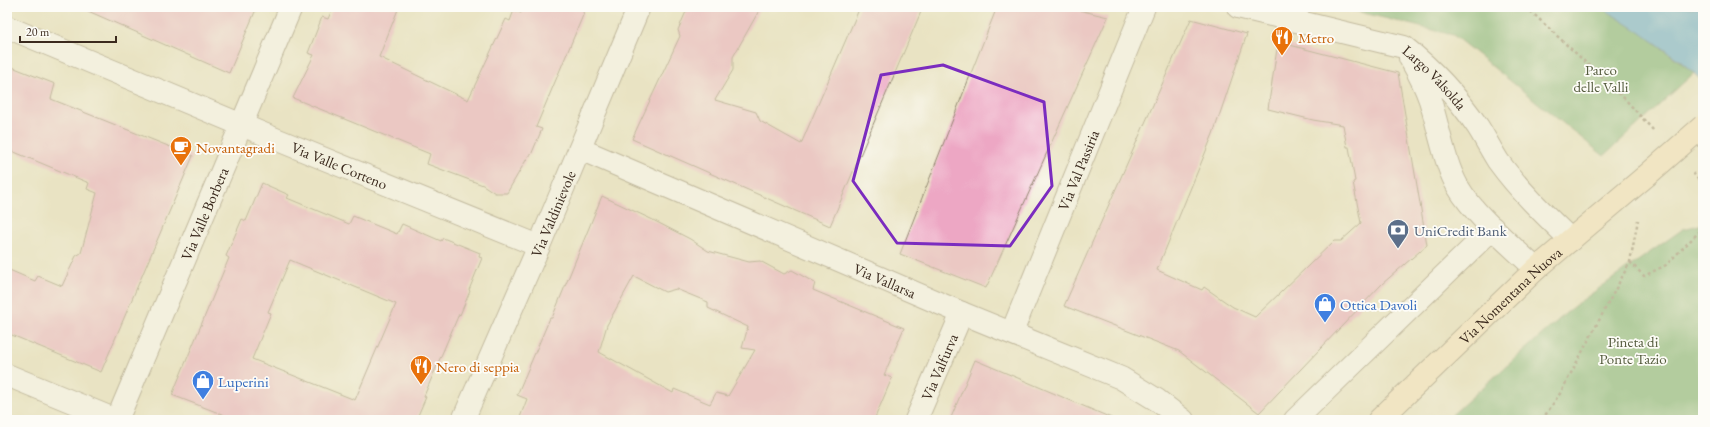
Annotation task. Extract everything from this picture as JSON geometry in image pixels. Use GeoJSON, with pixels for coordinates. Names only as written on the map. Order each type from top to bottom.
{"type":"FeatureCollection","features":[{"type":"Feature","properties":{"kind":"main road","name":"Via Nomentana Nuova"},"geometry":{"type":"LineString","coordinates":[[1379,420],[1536,269],[1703,126]]}},
{"type":"Feature","properties":{"kind":"street","name":"Via Valle Borbera"},"geometry":{"type":"LineString","coordinates":[[117,420],[291,7]]}},
{"type":"Feature","properties":{"kind":"street","name":"Via Valdinievole"},"geometry":{"type":"LineString","coordinates":[[463,420],[539,246],[640,7]]}},
{"type":"Feature","properties":{"kind":"street","name":"Via Val Passiria"},"geometry":{"type":"LineString","coordinates":[[1012,332],[1144,7]]}},
{"type":"Feature","properties":{"kind":"street"},"geometry":{"type":"LineString","coordinates":[[1238,7],[1404,47]]}},
{"type":"Feature","properties":{"kind":"street","name":"Via Valle Corteno"},"geometry":{"type":"LineString","coordinates":[[7,27],[539,246]]}},
{"type":"Feature","properties":{"kind":"street","name":"Largo Valsolda"},"geometry":{"type":"LineString","coordinates":[[1404,47],[1427,91],[1449,166],[1457,186],[1465,198],[1493,228],[1536,269]]}},
{"type":"Feature","properties":{"kind":"street","name":"Largo Valsolda"},"geometry":{"type":"LineString","coordinates":[[1404,47],[1425,64],[1448,88],[1477,127],[1498,161],[1528,198],[1570,240]]}},
{"type":"Feature","properties":{"kind":"street","name":"Via Vallarsa"},"geometry":{"type":"LineString","coordinates":[[580,149],[962,312],[1121,378],[1157,400],[1183,420]]}},
{"type":"Feature","properties":{"kind":"street"},"geometry":{"type":"LineString","coordinates":[[1295,420],[1493,228]]}},
{"type":"Feature","properties":{"kind":"street","name":"Via Valfurva"},"geometry":{"type":"LineString","coordinates":[[916,420],[962,312]]}},
{"type":"Feature","properties":{"kind":"street"},"geometry":{"type":"LineString","coordinates":[[7,375],[117,420]]}},
{"type":"Feature","properties":{"kind":"path"},"geometry":{"type":"LineString","coordinates":[[1526,7],[1624,98],[1655,131]]}},
{"type":"Feature","properties":{"kind":"path"},"geometry":{"type":"LineString","coordinates":[[1690,171],[1703,185]]}},
{"type":"Feature","properties":{"kind":"path"},"geometry":{"type":"LineString","coordinates":[[1542,420],[1562,392],[1630,262],[1646,176]]}},
{"type":"Feature","properties":{"kind":"path"},"geometry":{"type":"LineString","coordinates":[[1630,262],[1644,276],[1666,265],[1703,228]]}},
{"type":"Feature","properties":{"kind":"highlighted area"},"geometry":{"type":"Polygon","coordinates":[[[943,65],[1044,102],[1052,186],[1010,246],[897,243],[853,181],[881,75],[943,65]]]}},
{"type":"Feature","properties":{"kind":"green space","name":"Parco delle Valli"},"geometry":{"type":"Polygon","coordinates":[[[1339,7],[1601,7],[1649,38],[1694,73],[1604,156],[1453,35],[1339,7]]]}},
{"type":"Feature","properties":{"kind":"green space","name":"Pineta di Ponte Tazio"},"geometry":{"type":"Polygon","coordinates":[[[1703,224],[1703,420],[1446,420],[1574,306],[1683,229],[1703,224]]]}},
{"type":"Feature","properties":{"kind":"water"},"geometry":{"type":"Polygon","coordinates":[[[1601,7],[1703,7],[1703,82],[1667,51],[1601,7]]]}},
{"type":"Feature","properties":{"kind":"building"},"geometry":{"type":"Polygon","coordinates":[[[79,7],[257,7],[229,73],[79,7]]]}},
{"type":"Feature","properties":{"kind":"building"},"geometry":{"type":"Polygon","coordinates":[[[333,7],[399,7],[379,57],[468,100],[506,19],[510,21],[514,10],[521,13],[524,7],[585,7],[584,13],[536,127],[542,129],[531,155],[529,155],[507,193],[495,193],[483,185],[427,164],[430,154],[293,98],[314,55],[308,53],[322,17],[328,19],[333,7]]]}},
{"type":"Feature","properties":{"kind":"building"},"geometry":{"type":"Polygon","coordinates":[[[688,7],[761,7],[733,57],[733,70],[715,100],[756,112],[760,121],[801,144],[860,7],[923,7],[830,226],[632,139],[680,36],[678,30],[688,7]]]}},
{"type":"Feature","properties":{"kind":"building"},"geometry":{"type":"Polygon","coordinates":[[[997,7],[1066,7],[1108,17],[986,288],[900,254],[997,7]]]}},
{"type":"Feature","properties":{"kind":"building"},"geometry":{"type":"Polygon","coordinates":[[[1191,19],[1247,34],[1213,134],[1157,270],[1202,290],[1204,287],[1233,307],[1255,317],[1334,241],[1341,241],[1361,223],[1353,182],[1355,181],[1349,147],[1347,147],[1343,125],[1313,120],[1268,109],[1278,42],[1398,73],[1427,245],[1382,284],[1259,413],[1179,351],[1064,306],[1191,19]]]}},
{"type":"Feature","properties":{"kind":"building"},"geometry":{"type":"Polygon","coordinates":[[[7,65],[55,84],[51,99],[193,156],[101,372],[7,333],[7,269],[35,281],[38,276],[62,286],[76,256],[81,253],[97,193],[87,189],[89,183],[7,149],[7,65]]]}},
{"type":"Feature","properties":{"kind":"building"},"geometry":{"type":"Polygon","coordinates":[[[262,183],[289,195],[287,198],[349,224],[353,216],[397,234],[402,224],[441,241],[443,238],[480,253],[479,257],[482,258],[469,290],[470,291],[424,396],[426,397],[416,420],[237,420],[172,395],[229,258],[226,256],[242,219],[246,221],[262,183]],[[290,260],[268,312],[271,313],[252,359],[355,400],[396,304],[290,260]]]}},
{"type":"Feature","properties":{"kind":"building"},"geometry":{"type":"Polygon","coordinates":[[[602,196],[690,239],[708,251],[749,262],[760,261],[784,274],[792,270],[815,283],[813,290],[904,328],[884,375],[892,378],[874,420],[519,420],[527,399],[517,395],[550,318],[552,318],[602,196]],[[634,276],[607,325],[599,352],[673,393],[674,389],[710,404],[716,393],[728,396],[755,350],[742,348],[748,327],[708,308],[708,302],[676,289],[665,292],[634,276]]]}},
{"type":"Feature","properties":{"kind":"building"},"geometry":{"type":"Polygon","coordinates":[[[975,360],[1025,381],[1116,420],[950,420],[975,360]]]}},
{"type":"Feature","properties":{"kind":"place","name":"Metro"},"geometry":{"type":"Point","coordinates":[1282,56]}},
{"type":"Feature","properties":{"kind":"place","name":"Novantagradi"},"geometry":{"type":"Point","coordinates":[181,166]}},
{"type":"Feature","properties":{"kind":"place","name":"UniCredit Bank"},"geometry":{"type":"Point","coordinates":[1398,250]}},
{"type":"Feature","properties":{"kind":"place","name":"Ottica Davoli"},"geometry":{"type":"Point","coordinates":[1325,324]}},
{"type":"Feature","properties":{"kind":"place","name":"Nero di seppia"},"geometry":{"type":"Point","coordinates":[421,386]}},
{"type":"Feature","properties":{"kind":"place","name":"Luperini"},"geometry":{"type":"Point","coordinates":[203,400]}}]}
